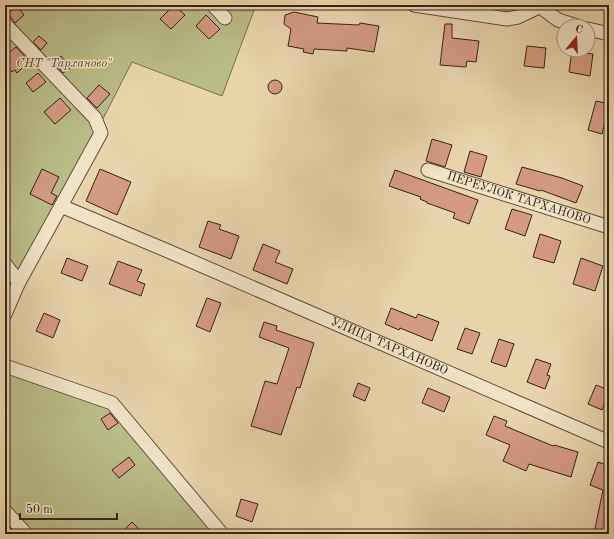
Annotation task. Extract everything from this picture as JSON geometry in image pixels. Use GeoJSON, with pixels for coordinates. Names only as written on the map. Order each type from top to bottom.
{"type":"FeatureCollection","features":[{"type":"Feature","properties":{"kind":"street"},"geometry":{"type":"LineString","coordinates":[[213,5],[225,18]]}},
{"type":"Feature","properties":{"kind":"street"},"geometry":{"type":"LineString","coordinates":[[414,5],[507,20],[518,17],[539,6],[556,19]]}},
{"type":"Feature","properties":{"kind":"street"},"geometry":{"type":"LineString","coordinates":[[5,24],[95,118],[100,133],[19,282],[5,314]]}},
{"type":"Feature","properties":{"kind":"street"},"geometry":{"type":"LineString","coordinates":[[596,31],[609,34]]}},
{"type":"Feature","properties":{"kind":"street","name":"ПЕРЕУЛОК ТАРХАНОВО"},"geometry":{"type":"LineString","coordinates":[[428,170],[609,227]]}},
{"type":"Feature","properties":{"kind":"street","name":"УЛИЦА ТАРХАНОВО"},"geometry":{"type":"LineString","coordinates":[[61,206],[609,442]]}},
{"type":"Feature","properties":{"kind":"street"},"geometry":{"type":"LineString","coordinates":[[5,264],[19,282]]}},
{"type":"Feature","properties":{"kind":"street"},"geometry":{"type":"LineString","coordinates":[[5,366],[112,403],[222,534]]}},
{"type":"Feature","properties":{"kind":"street"},"geometry":{"type":"LineString","coordinates":[[5,511],[26,534]]}},
{"type":"Feature","properties":{"kind":"green space","name":"СНТ \"Тарханово\""},"geometry":{"type":"Polygon","coordinates":[[[5,5],[256,5],[222,96],[132,62],[63,197],[5,303],[5,5]]]}},
{"type":"Feature","properties":{"kind":"green space"},"geometry":{"type":"Polygon","coordinates":[[[5,369],[110,405],[221,534],[5,534],[5,369]]]}},
{"type":"Feature","properties":{"kind":"building"},"geometry":{"type":"Polygon","coordinates":[[[174,5],[185,15],[171,29],[160,19],[174,5]]]}},
{"type":"Feature","properties":{"kind":"building"},"geometry":{"type":"Polygon","coordinates":[[[17,6],[24,15],[15,23],[8,13],[17,6]]]}},
{"type":"Feature","properties":{"kind":"building"},"geometry":{"type":"Polygon","coordinates":[[[294,12],[318,17],[317,23],[359,25],[360,23],[379,26],[374,52],[347,48],[347,51],[314,49],[313,54],[303,52],[304,49],[288,46],[291,29],[284,24],[285,15],[294,12]]]}},
{"type":"Feature","properties":{"kind":"building"},"geometry":{"type":"Polygon","coordinates":[[[206,15],[220,29],[209,39],[196,26],[206,15]]]}},
{"type":"Feature","properties":{"kind":"building"},"geometry":{"type":"Polygon","coordinates":[[[445,24],[452,24],[452,38],[479,41],[476,62],[467,61],[466,67],[440,65],[445,24]]]}},
{"type":"Feature","properties":{"kind":"building"},"geometry":{"type":"Polygon","coordinates":[[[39,36],[47,43],[41,50],[33,42],[39,36]]]}},
{"type":"Feature","properties":{"kind":"building"},"geometry":{"type":"Polygon","coordinates":[[[527,46],[546,48],[544,68],[524,66],[527,46]]]}},
{"type":"Feature","properties":{"kind":"building"},"geometry":{"type":"Polygon","coordinates":[[[16,47],[29,61],[17,73],[15,70],[12,72],[5,64],[5,56],[16,47]]]}},
{"type":"Feature","properties":{"kind":"building"},"geometry":{"type":"Polygon","coordinates":[[[61,56],[70,68],[63,73],[53,62],[61,56]]]}},
{"type":"Feature","properties":{"kind":"building"},"geometry":{"type":"Polygon","coordinates":[[[571,58],[592,58],[590,76],[569,72],[571,58]]]}},
{"type":"Feature","properties":{"kind":"building"},"geometry":{"type":"Polygon","coordinates":[[[38,73],[46,82],[33,92],[26,83],[38,73]]]}},
{"type":"Feature","properties":{"kind":"building"},"geometry":{"type":"Polygon","coordinates":[[[275,80],[280,82],[282,87],[280,92],[275,94],[270,92],[268,87],[270,82],[275,80]]]}},
{"type":"Feature","properties":{"kind":"building"},"geometry":{"type":"Polygon","coordinates":[[[99,85],[110,94],[97,108],[87,98],[99,85]]]}},
{"type":"Feature","properties":{"kind":"building"},"geometry":{"type":"Polygon","coordinates":[[[60,98],[71,110],[55,124],[44,112],[60,98]]]}},
{"type":"Feature","properties":{"kind":"building"},"geometry":{"type":"Polygon","coordinates":[[[596,101],[609,104],[602,134],[588,130],[596,101]]]}},
{"type":"Feature","properties":{"kind":"building"},"geometry":{"type":"Polygon","coordinates":[[[432,139],[452,145],[445,167],[426,161],[432,139]]]}},
{"type":"Feature","properties":{"kind":"building"},"geometry":{"type":"Polygon","coordinates":[[[470,151],[487,156],[481,177],[464,172],[470,151]]]}},
{"type":"Feature","properties":{"kind":"building"},"geometry":{"type":"Polygon","coordinates":[[[522,167],[562,178],[583,186],[576,203],[541,190],[540,191],[516,184],[522,167]]]}},
{"type":"Feature","properties":{"kind":"building"},"geometry":{"type":"Polygon","coordinates":[[[42,169],[59,177],[51,193],[57,196],[52,205],[30,194],[42,169]]]}},
{"type":"Feature","properties":{"kind":"building"},"geometry":{"type":"Polygon","coordinates":[[[100,169],[131,182],[117,215],[86,201],[100,169]]]}},
{"type":"Feature","properties":{"kind":"building"},"geometry":{"type":"Polygon","coordinates":[[[395,170],[478,200],[469,224],[453,218],[455,213],[427,203],[420,199],[421,197],[389,186],[395,170]]]}},
{"type":"Feature","properties":{"kind":"building"},"geometry":{"type":"Polygon","coordinates":[[[512,209],[532,215],[525,236],[505,229],[512,209]]]}},
{"type":"Feature","properties":{"kind":"building"},"geometry":{"type":"Polygon","coordinates":[[[208,221],[221,225],[219,229],[239,236],[231,259],[199,247],[208,221]]]}},
{"type":"Feature","properties":{"kind":"building"},"geometry":{"type":"Polygon","coordinates":[[[540,234],[561,241],[554,263],[533,257],[540,234]]]}},
{"type":"Feature","properties":{"kind":"building"},"geometry":{"type":"Polygon","coordinates":[[[263,244],[280,251],[275,262],[293,269],[287,284],[253,270],[263,244]]]}},
{"type":"Feature","properties":{"kind":"building"},"geometry":{"type":"Polygon","coordinates":[[[67,258],[88,266],[82,281],[61,273],[67,258]]]}},
{"type":"Feature","properties":{"kind":"building"},"geometry":{"type":"Polygon","coordinates":[[[581,258],[603,266],[595,291],[573,284],[581,258]]]}},
{"type":"Feature","properties":{"kind":"building"},"geometry":{"type":"Polygon","coordinates":[[[118,261],[142,270],[137,281],[145,284],[141,296],[109,284],[118,261]]]}},
{"type":"Feature","properties":{"kind":"building"},"geometry":{"type":"Polygon","coordinates":[[[207,298],[221,303],[210,332],[196,326],[207,298]]]}},
{"type":"Feature","properties":{"kind":"building"},"geometry":{"type":"Polygon","coordinates":[[[391,308],[416,318],[418,314],[439,322],[432,341],[400,328],[399,330],[385,324],[391,308]]]}},
{"type":"Feature","properties":{"kind":"building"},"geometry":{"type":"Polygon","coordinates":[[[44,313],[60,320],[53,338],[36,331],[44,313]]]}},
{"type":"Feature","properties":{"kind":"building"},"geometry":{"type":"Polygon","coordinates":[[[264,322],[277,326],[276,330],[314,343],[300,388],[297,387],[281,435],[251,426],[265,381],[277,384],[289,348],[259,337],[264,322]]]}},
{"type":"Feature","properties":{"kind":"building"},"geometry":{"type":"Polygon","coordinates":[[[465,328],[480,333],[472,354],[457,349],[465,328]]]}},
{"type":"Feature","properties":{"kind":"building"},"geometry":{"type":"Polygon","coordinates":[[[499,339],[514,344],[506,367],[491,362],[499,339]]]}},
{"type":"Feature","properties":{"kind":"building"},"geometry":{"type":"Polygon","coordinates":[[[536,359],[551,364],[547,375],[550,376],[545,389],[527,382],[536,359]]]}},
{"type":"Feature","properties":{"kind":"building"},"geometry":{"type":"Polygon","coordinates":[[[358,383],[370,388],[365,401],[353,396],[358,383]]]}},
{"type":"Feature","properties":{"kind":"building"},"geometry":{"type":"Polygon","coordinates":[[[596,385],[609,390],[602,410],[588,404],[596,385]]]}},
{"type":"Feature","properties":{"kind":"building"},"geometry":{"type":"Polygon","coordinates":[[[428,388],[450,397],[444,412],[422,403],[428,388]]]}},
{"type":"Feature","properties":{"kind":"building"},"geometry":{"type":"Polygon","coordinates":[[[110,413],[118,423],[108,430],[101,419],[110,413]]]}},
{"type":"Feature","properties":{"kind":"building"},"geometry":{"type":"Polygon","coordinates":[[[494,416],[507,421],[505,426],[553,446],[554,445],[578,452],[571,477],[529,464],[526,471],[503,461],[510,445],[486,435],[494,416]]]}},
{"type":"Feature","properties":{"kind":"building"},"geometry":{"type":"Polygon","coordinates":[[[129,457],[135,465],[119,478],[112,470],[129,457]]]}},
{"type":"Feature","properties":{"kind":"building"},"geometry":{"type":"Polygon","coordinates":[[[598,462],[609,466],[609,534],[594,533],[603,490],[590,485],[598,462]]]}},
{"type":"Feature","properties":{"kind":"building"},"geometry":{"type":"Polygon","coordinates":[[[241,499],[258,504],[252,522],[236,516],[241,499]]]}},
{"type":"Feature","properties":{"kind":"building"},"geometry":{"type":"Polygon","coordinates":[[[132,522],[144,534],[130,534],[125,529],[132,522]]]}}]}
